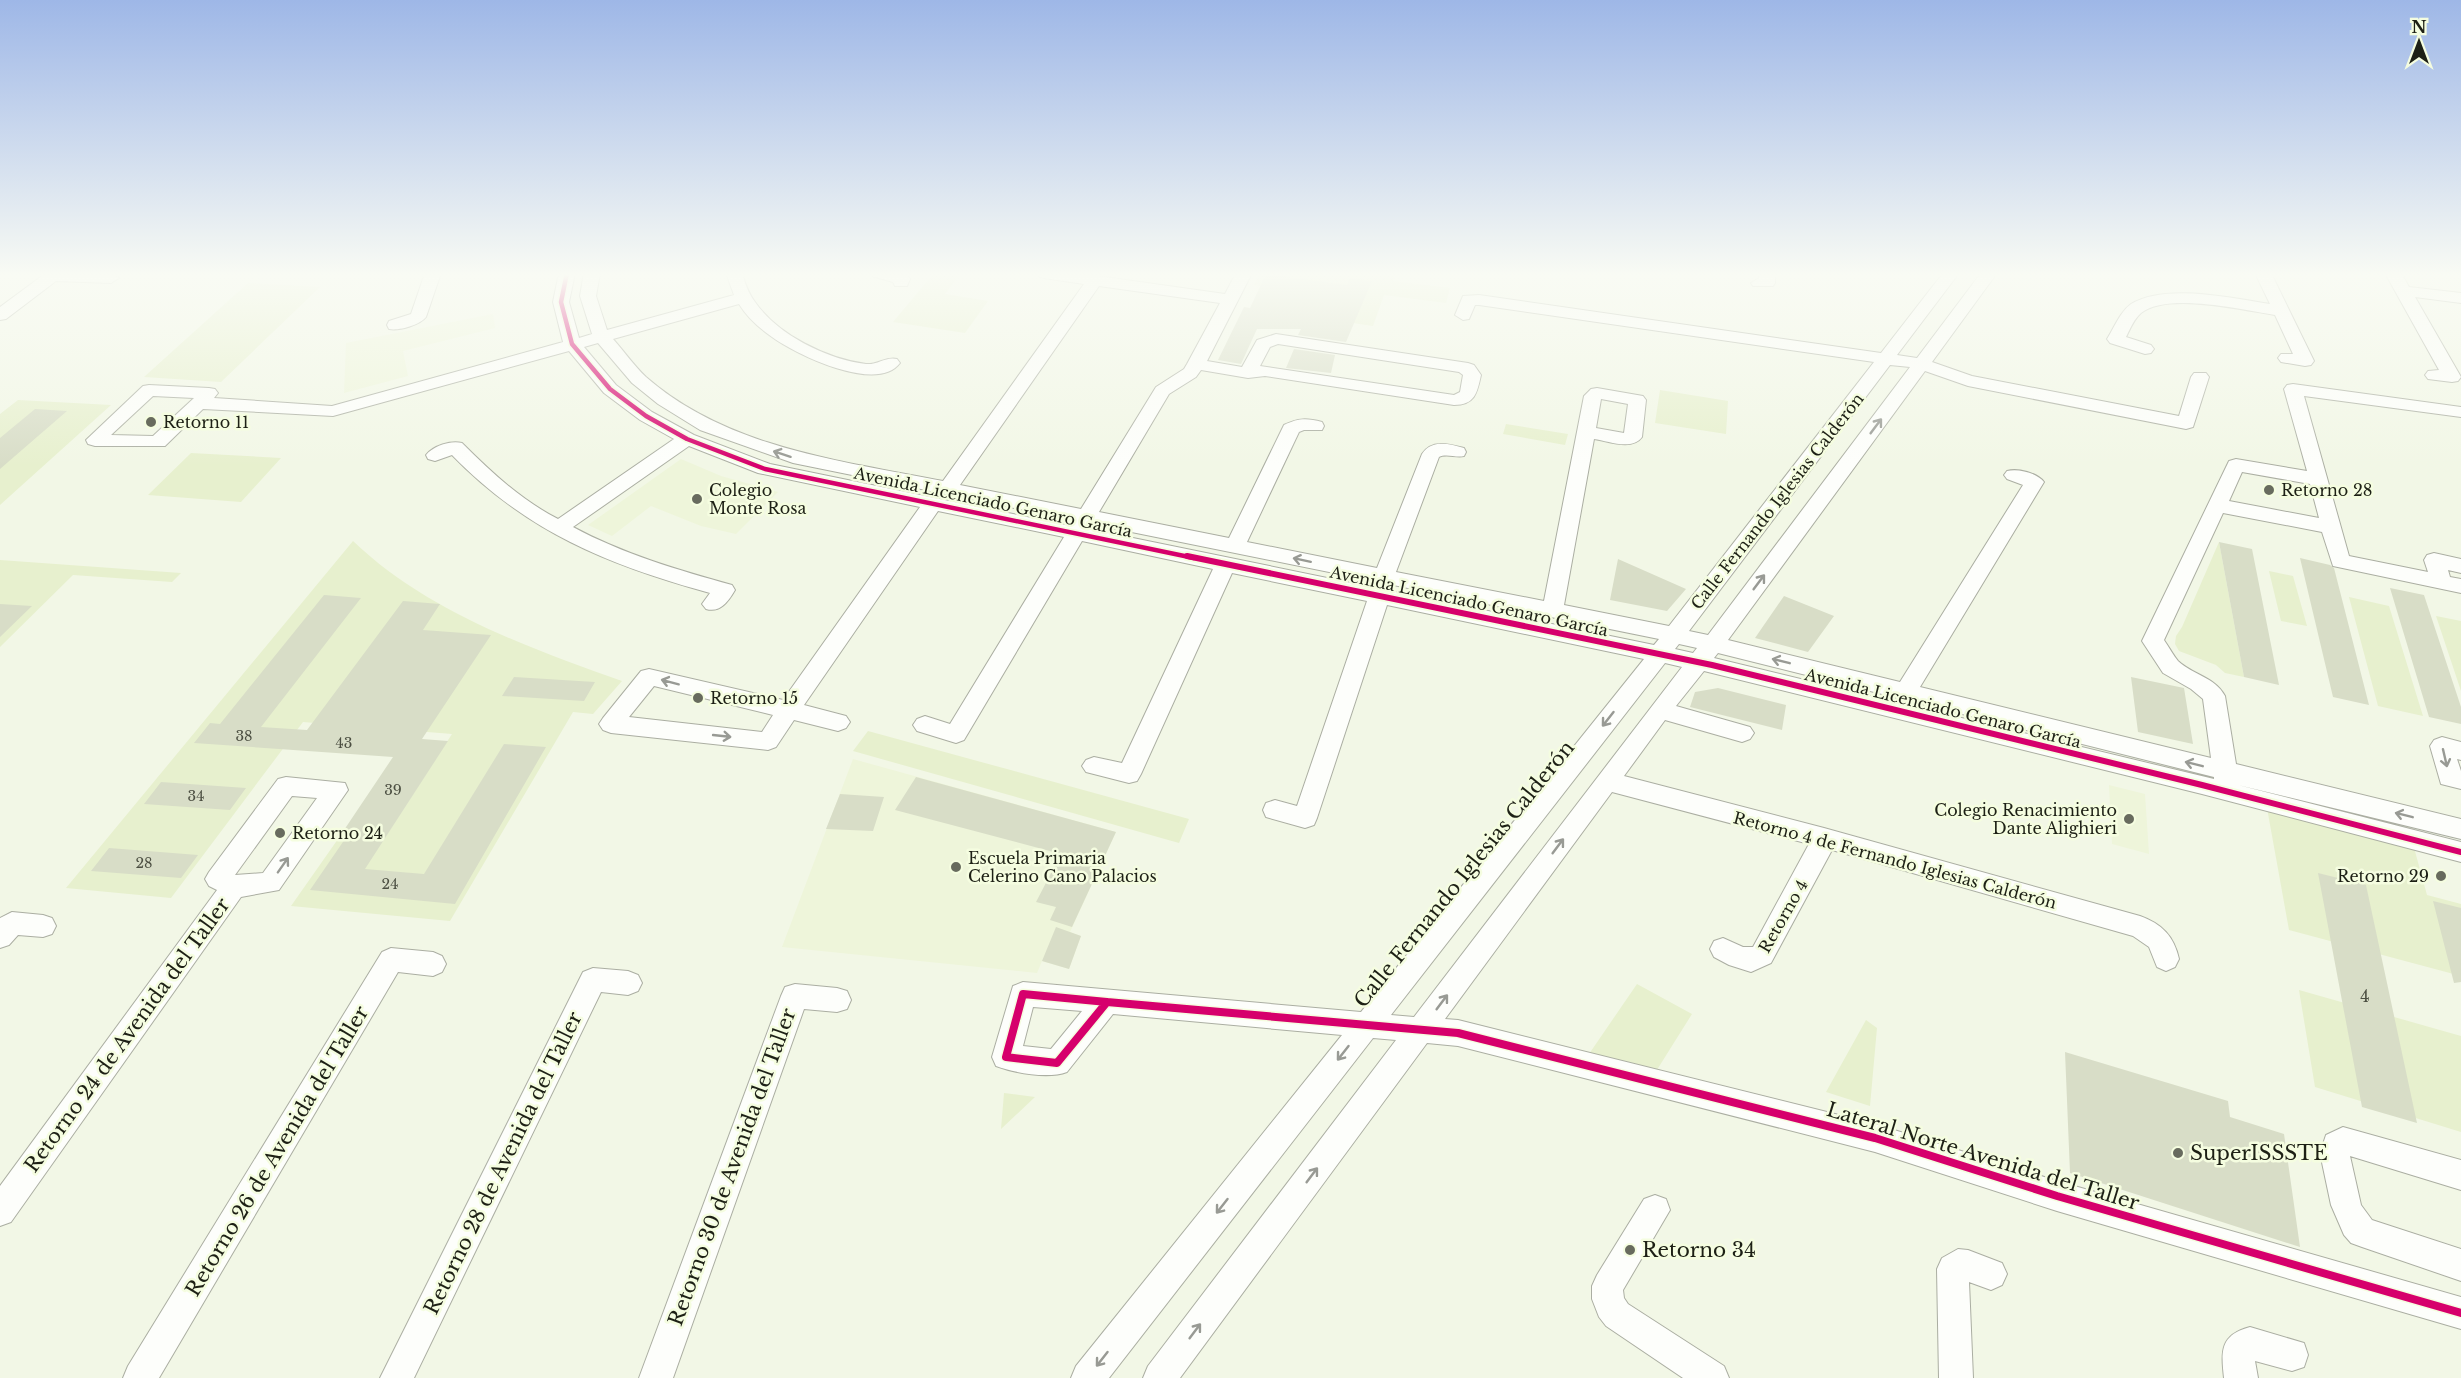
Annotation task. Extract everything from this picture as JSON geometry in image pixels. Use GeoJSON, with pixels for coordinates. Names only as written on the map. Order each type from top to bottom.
{"type":"FeatureCollection","features":[{"type":"Feature","properties":{"kind":"street","name":"Avenida Licenciado Genaro García"},"geometry":{"type":"LineString","coordinates":[[570,337],[572,344],[610,389],[646,416],[687,439],[765,469],[818,471],[947,489],[1082,524],[1667,645],[1713,644],[1906,692],[2075,744]]}},
{"type":"Feature","properties":{"kind":"street"},"geometry":{"type":"LineString","coordinates":[[200,403],[209,393],[149,390],[95,440],[158,442],[200,403],[333,411],[596,337]]}},
{"type":"Feature","properties":{"kind":"street","name":"Avenida Licenciado Genaro García"},"geometry":{"type":"LineString","coordinates":[[602,337],[638,379],[664,400],[707,426],[783,454],[818,471],[933,504],[1082,524]]}},
{"type":"Feature","properties":{"kind":"street"},"geometry":{"type":"LineString","coordinates":[[785,337],[812,353],[835,362],[870,370],[884,369],[891,363]]}},
{"type":"Feature","properties":{"kind":"street"},"geometry":{"type":"LineString","coordinates":[[947,489],[1054,337]]}},
{"type":"Feature","properties":{"kind":"street"},"geometry":{"type":"LineString","coordinates":[[925,725],[956,734],[1162,391],[1191,374],[1210,337]]}},
{"type":"Feature","properties":{"kind":"street"},"geometry":{"type":"LineString","coordinates":[[1732,337],[1922,364],[1968,381],[2187,423],[2200,377]]}},
{"type":"Feature","properties":{"kind":"street","name":"Calle Fernando Iglesias Calderón"},"geometry":{"type":"LineString","coordinates":[[1088,1378],[1667,645],[1903,337]]}},
{"type":"Feature","properties":{"kind":"street","name":"Calle Fernando Iglesias Calderón"},"geometry":{"type":"LineString","coordinates":[[1160,1378],[1942,337]]}},
{"type":"Feature","properties":{"kind":"street"},"geometry":{"type":"LineString","coordinates":[[2117,337],[2116,339],[2145,349]]}},
{"type":"Feature","properties":{"kind":"street"},"geometry":{"type":"LineString","coordinates":[[2287,358],[2305,361],[2294,337]]}},
{"type":"Feature","properties":{"kind":"street"},"geometry":{"type":"LineString","coordinates":[[2430,337],[2452,377],[2434,375]]}},
{"type":"Feature","properties":{"kind":"street"},"geometry":{"type":"LineString","coordinates":[[1196,364],[1248,373],[1265,371],[1460,400],[1468,395],[1472,375],[1468,369],[1462,367],[1276,339],[1263,344],[1248,373]]}},
{"type":"Feature","properties":{"kind":"street"},"geometry":{"type":"LineString","coordinates":[[2452,584],[2340,561],[2293,389],[2461,412]]}},
{"type":"Feature","properties":{"kind":"street"},"geometry":{"type":"LineString","coordinates":[[1094,766],[1129,774],[1292,429],[1300,424],[1315,426]]}},
{"type":"Feature","properties":{"kind":"street"},"geometry":{"type":"LineString","coordinates":[[1552,609],[1588,432]]}},
{"type":"Feature","properties":{"kind":"street"},"geometry":{"type":"LineString","coordinates":[[556,529],[687,439]]}},
{"type":"Feature","properties":{"kind":"street"},"geometry":{"type":"LineString","coordinates":[[435,455],[454,447],[517,503],[556,529],[647,567],[725,590],[713,604]]}},
{"type":"Feature","properties":{"kind":"street"},"geometry":{"type":"LineString","coordinates":[[1275,810],[1305,818],[1382,586],[1431,454],[1440,449],[1457,452]]}},
{"type":"Feature","properties":{"kind":"street"},"geometry":{"type":"LineString","coordinates":[[2226,781],[2214,696],[2199,683],[2171,667],[2153,641],[2236,465],[2319,479]]}},
{"type":"Feature","properties":{"kind":"street"},"geometry":{"type":"LineString","coordinates":[[1906,692],[2034,482],[2014,475]]}},
{"type":"Feature","properties":{"kind":"street"},"geometry":{"type":"LineString","coordinates":[[838,722],[788,711],[649,676],[611,724],[768,741],[788,711],[933,504]]}},
{"type":"Feature","properties":{"kind":"street"},"geometry":{"type":"LineString","coordinates":[[2217,505],[2331,527]]}},
{"type":"Feature","properties":{"kind":"street"},"geometry":{"type":"LineString","coordinates":[[2452,584],[2434,560],[2461,566]]}},
{"type":"Feature","properties":{"kind":"street","name":"Avenida Licenciado Genaro García"},"geometry":{"type":"LineString","coordinates":[[1382,586],[1552,609],[1667,645],[1697,662],[2075,744],[2226,781],[2461,829]]}},
{"type":"Feature","properties":{"kind":"street"},"geometry":{"type":"LineString","coordinates":[[1660,710],[1743,733]]}},
{"type":"Feature","properties":{"kind":"street"},"geometry":{"type":"LineString","coordinates":[[2461,751],[2442,746],[2449,777],[2461,780]]}},
{"type":"Feature","properties":{"kind":"street","name":"Retorno 4 de Fernando Iglesias Calderón"},"geometry":{"type":"LineString","coordinates":[[1607,781],[1824,838],[2140,927],[2156,935],[2163,945],[2166,959]]}},
{"type":"Feature","properties":{"kind":"street","name":"Avenida Licenciado Genaro García"},"geometry":{"type":"LineString","coordinates":[[2226,781],[2461,852]]}},
{"type":"Feature","properties":{"kind":"street","name":"Retorno 24 de Avenida del Taller"},"geometry":{"type":"LineString","coordinates":[[0,1211],[234,887],[270,883],[336,790],[286,786],[218,879],[234,887]]}},
{"type":"Feature","properties":{"kind":"street","name":"Retorno 4"},"geometry":{"type":"LineString","coordinates":[[1723,949],[1738,957],[1751,960],[1762,955],[1815,860],[1824,838]]}},
{"type":"Feature","properties":{"kind":"street"},"geometry":{"type":"LineString","coordinates":[[0,937],[12,923],[44,926]]}},
{"type":"Feature","properties":{"kind":"street","name":"Retorno 26 de Avenida del Taller"},"geometry":{"type":"LineString","coordinates":[[140,1378],[391,960],[433,964]]}},
{"type":"Feature","properties":{"kind":"street","name":"Retorno 28 de Avenida del Taller"},"geometry":{"type":"LineString","coordinates":[[398,1378],[593,980],[628,983]]}},
{"type":"Feature","properties":{"kind":"street","name":"Retorno 30 de Avenida del Taller"},"geometry":{"type":"LineString","coordinates":[[656,1378],[795,996],[837,1000]]}},
{"type":"Feature","properties":{"kind":"street","name":"Lateral Norte Avenida del Taller"},"geometry":{"type":"LineString","coordinates":[[1108,1000],[1458,1033],[1875,1138],[2057,1196],[2461,1313]]}},
{"type":"Feature","properties":{"kind":"street"},"geometry":{"type":"LineString","coordinates":[[2461,1175],[2353,1142],[2343,1141],[2336,1145],[2335,1153],[2348,1213],[2353,1223],[2362,1232],[2461,1265]]}},
{"type":"Feature","properties":{"kind":"street"},"geometry":{"type":"LineString","coordinates":[[1655,1210],[1608,1286],[1606,1296],[1610,1307],[1617,1315],[1713,1378]]}},
{"type":"Feature","properties":{"kind":"street"},"geometry":{"type":"LineString","coordinates":[[1956,1378],[1953,1269],[1958,1265],[1968,1266],[1991,1274]]}},
{"type":"Feature","properties":{"kind":"street"},"geometry":{"type":"LineString","coordinates":[[2241,1378],[2238,1353],[2243,1345],[2250,1343],[2292,1355]]}},
{"type":"Feature","properties":{"kind":"shaded area"},"geometry":{"type":"Polygon","coordinates":[[[188,337],[268,337],[221,382],[144,377],[188,337]]]}},
{"type":"Feature","properties":{"kind":"shaded area"},"geometry":{"type":"Polygon","coordinates":[[[375,337],[458,337],[403,351],[408,376],[344,393],[346,343],[375,337]]]}},
{"type":"Feature","properties":{"kind":"shaded area"},"geometry":{"type":"Polygon","coordinates":[[[1660,390],[1728,401],[1726,434],[1655,423],[1660,390]]]}},
{"type":"Feature","properties":{"kind":"shaded area"},"geometry":{"type":"Polygon","coordinates":[[[18,400],[111,405],[0,505],[0,414],[18,400]]]}},
{"type":"Feature","properties":{"kind":"shaded area"},"geometry":{"type":"Polygon","coordinates":[[[1506,424],[1568,434],[1565,445],[1503,434],[1506,424]]]}},
{"type":"Feature","properties":{"kind":"shaded area"},"geometry":{"type":"Polygon","coordinates":[[[191,453],[281,458],[241,502],[148,495],[191,453]]]}},
{"type":"Feature","properties":{"kind":"shaded area","name":"Colegio Monte Rosa"},"geometry":{"type":"Polygon","coordinates":[[[681,459],[721,476],[778,492],[736,534],[701,526],[651,506],[612,536],[588,525],[681,459]]]}},
{"type":"Feature","properties":{"kind":"shaded area"},"geometry":{"type":"Polygon","coordinates":[[[353,541],[413,588],[480,625],[515,641],[622,681],[593,714],[573,712],[450,921],[291,906],[338,839],[382,842],[452,734],[303,722],[171,898],[66,888],[353,541]]]}},
{"type":"Feature","properties":{"kind":"shaded area"},"geometry":{"type":"Polygon","coordinates":[[[2219,542],[2244,677],[2225,673],[2216,665],[2179,651],[2175,644],[2176,636],[2219,542]]]}},
{"type":"Feature","properties":{"kind":"shaded area"},"geometry":{"type":"Polygon","coordinates":[[[0,560],[181,573],[172,582],[73,575],[0,647],[0,560]]]}},
{"type":"Feature","properties":{"kind":"shaded area"},"geometry":{"type":"Polygon","coordinates":[[[2269,571],[2293,576],[2307,626],[2281,621],[2269,571]]]}},
{"type":"Feature","properties":{"kind":"shaded area"},"geometry":{"type":"Polygon","coordinates":[[[2349,597],[2389,606],[2423,716],[2378,706],[2349,597]]]}},
{"type":"Feature","properties":{"kind":"shaded area"},"geometry":{"type":"Polygon","coordinates":[[[2436,616],[2461,621],[2461,691],[2436,616]]]}},
{"type":"Feature","properties":{"kind":"shaded area"},"geometry":{"type":"Polygon","coordinates":[[[868,731],[1189,819],[1179,843],[853,751],[868,731]]]}},
{"type":"Feature","properties":{"kind":"shaded area","name":"Escuela Primaria Celerino Cano Palacios"},"geometry":{"type":"Polygon","coordinates":[[[853,759],[1116,832],[1070,932],[1081,936],[1069,969],[1042,961],[1037,973],[782,947],[853,759]]]}},
{"type":"Feature","properties":{"kind":"shaded area","name":"Colegio Renacimiento Dante Alighieri"},"geometry":{"type":"Polygon","coordinates":[[[2109,785],[2145,794],[2149,854],[2112,844],[2109,785]]]}},
{"type":"Feature","properties":{"kind":"shaded area"},"geometry":{"type":"Polygon","coordinates":[[[2267,808],[2413,844],[2427,895],[2461,904],[2461,976],[2289,930],[2267,808]]]}},
{"type":"Feature","properties":{"kind":"shaded area"},"geometry":{"type":"Polygon","coordinates":[[[1637,984],[1692,1014],[1655,1073],[1589,1054],[1637,984]]]}},
{"type":"Feature","properties":{"kind":"shaded area"},"geometry":{"type":"Polygon","coordinates":[[[2299,990],[2461,1036],[2461,1132],[2315,1087],[2299,990]]]}},
{"type":"Feature","properties":{"kind":"shaded area"},"geometry":{"type":"Polygon","coordinates":[[[1866,1020],[1877,1028],[1870,1106],[1826,1092],[1866,1020]]]}},
{"type":"Feature","properties":{"kind":"shaded area"},"geometry":{"type":"Polygon","coordinates":[[[1004,1093],[1035,1097],[1001,1129],[1004,1093]]]}},
{"type":"Feature","properties":{"kind":"building"},"geometry":{"type":"Polygon","coordinates":[[[1229,337],[1253,337],[1241,364],[1218,360],[1229,337]]]}},
{"type":"Feature","properties":{"kind":"building"},"geometry":{"type":"Polygon","coordinates":[[[1314,337],[1348,337],[1346,342],[1314,337]]]}},
{"type":"Feature","properties":{"kind":"building"},"geometry":{"type":"Polygon","coordinates":[[[1294,349],[1335,355],[1331,373],[1286,368],[1294,349]]]}},
{"type":"Feature","properties":{"kind":"building"},"geometry":{"type":"Polygon","coordinates":[[[35,409],[67,411],[0,469],[0,438],[35,409]]]}},
{"type":"Feature","properties":{"kind":"building"},"geometry":{"type":"Polygon","coordinates":[[[2219,542],[2252,549],[2279,685],[2244,677],[2219,542]]]}},
{"type":"Feature","properties":{"kind":"building"},"geometry":{"type":"Polygon","coordinates":[[[2300,558],[2334,568],[2369,705],[2333,697],[2300,558]]]}},
{"type":"Feature","properties":{"kind":"building"},"geometry":{"type":"Polygon","coordinates":[[[1618,559],[1686,589],[1667,611],[1610,600],[1618,559]]]}},
{"type":"Feature","properties":{"kind":"building"},"geometry":{"type":"Polygon","coordinates":[[[2390,588],[2424,595],[2461,707],[2461,724],[2429,717],[2390,588]]]}},
{"type":"Feature","properties":{"kind":"building"},"geometry":{"type":"Polygon","coordinates":[[[324,595],[361,598],[261,727],[307,730],[403,601],[440,604],[423,630],[491,635],[422,739],[448,741],[365,869],[424,874],[504,744],[546,747],[455,904],[310,890],[345,839],[338,839],[393,757],[194,743],[210,723],[220,724],[324,595]]]}},
{"type":"Feature","properties":{"kind":"building"},"geometry":{"type":"Polygon","coordinates":[[[1784,596],[1834,616],[1808,652],[1755,638],[1784,596]]]}},
{"type":"Feature","properties":{"kind":"building"},"geometry":{"type":"Polygon","coordinates":[[[0,604],[32,606],[0,637],[0,604]]]}},
{"type":"Feature","properties":{"kind":"building"},"geometry":{"type":"Polygon","coordinates":[[[514,677],[595,682],[584,701],[502,696],[514,677]]]}},
{"type":"Feature","properties":{"kind":"building"},"geometry":{"type":"Polygon","coordinates":[[[2131,677],[2184,688],[2193,744],[2138,732],[2131,677]]]}},
{"type":"Feature","properties":{"kind":"building"},"geometry":{"type":"Polygon","coordinates":[[[1718,688],[1786,705],[1782,730],[1690,707],[1695,692],[1718,688]]]}},
{"type":"Feature","properties":{"kind":"building"},"geometry":{"type":"Polygon","coordinates":[[[916,777],[1116,832],[1072,927],[1050,920],[1056,907],[1036,902],[1061,854],[895,810],[916,777]]]}},
{"type":"Feature","properties":{"kind":"building"},"geometry":{"type":"Polygon","coordinates":[[[161,782],[246,788],[230,810],[144,804],[161,782]]]}},
{"type":"Feature","properties":{"kind":"building"},"geometry":{"type":"Polygon","coordinates":[[[840,794],[884,797],[873,831],[826,829],[840,794]]]}},
{"type":"Feature","properties":{"kind":"building"},"geometry":{"type":"Polygon","coordinates":[[[109,848],[198,855],[181,878],[91,871],[109,848]]]}},
{"type":"Feature","properties":{"kind":"building"},"geometry":{"type":"Polygon","coordinates":[[[2318,873],[2366,885],[2417,1123],[2362,1107],[2318,873]]]}},
{"type":"Feature","properties":{"kind":"building"},"geometry":{"type":"Polygon","coordinates":[[[2433,901],[2461,908],[2461,982],[2454,983],[2433,901]]]}},
{"type":"Feature","properties":{"kind":"building"},"geometry":{"type":"Polygon","coordinates":[[[1056,927],[1081,936],[1069,969],[1042,961],[1056,927]]]}},
{"type":"Feature","properties":{"kind":"building","name":"SuperISSSTE"},"geometry":{"type":"Polygon","coordinates":[[[2065,1052],[2228,1101],[2230,1117],[2284,1134],[2300,1247],[2070,1173],[2065,1052]]]}},
{"type":"Feature","properties":{"kind":"cycle path"},"geometry":{"type":"LineString","coordinates":[[570,337],[572,344],[610,389],[646,416],[687,439],[765,469],[1712,665],[2202,785],[2461,852]]}},
{"type":"Feature","properties":{"kind":"cycle path"},"geometry":{"type":"LineString","coordinates":[[1108,1000],[1057,1063],[1006,1057],[1023,994],[1458,1033],[1875,1138],[2057,1196],[2461,1313]]}},
{"type":"Feature","properties":{"kind":"place","name":"Retorno 11"},"geometry":{"type":"Point","coordinates":[151,422]}},
{"type":"Feature","properties":{"kind":"place","name":"Retorno 28"},"geometry":{"type":"Point","coordinates":[2269,490]}},
{"type":"Feature","properties":{"kind":"place","name":"Colegio Monte Rosa"},"geometry":{"type":"Point","coordinates":[697,499]}},
{"type":"Feature","properties":{"kind":"place","name":"Retorno 15"},"geometry":{"type":"Point","coordinates":[698,698]}},
{"type":"Feature","properties":{"kind":"place","name":"Colegio Renacimiento Dante Alighieri"},"geometry":{"type":"Point","coordinates":[2129,819]}},
{"type":"Feature","properties":{"kind":"place","name":"Retorno 24"},"geometry":{"type":"Point","coordinates":[280,833]}},
{"type":"Feature","properties":{"kind":"place","name":"Escuela Primaria Celerino Cano Palacios"},"geometry":{"type":"Point","coordinates":[956,867]}},
{"type":"Feature","properties":{"kind":"place","name":"Retorno 29"},"geometry":{"type":"Point","coordinates":[2441,876]}},
{"type":"Feature","properties":{"kind":"place","name":"SuperISSSTE"},"geometry":{"type":"Point","coordinates":[2178,1153]}},
{"type":"Feature","properties":{"kind":"place","name":"Retorno 34"},"geometry":{"type":"Point","coordinates":[1630,1250]}}]}
